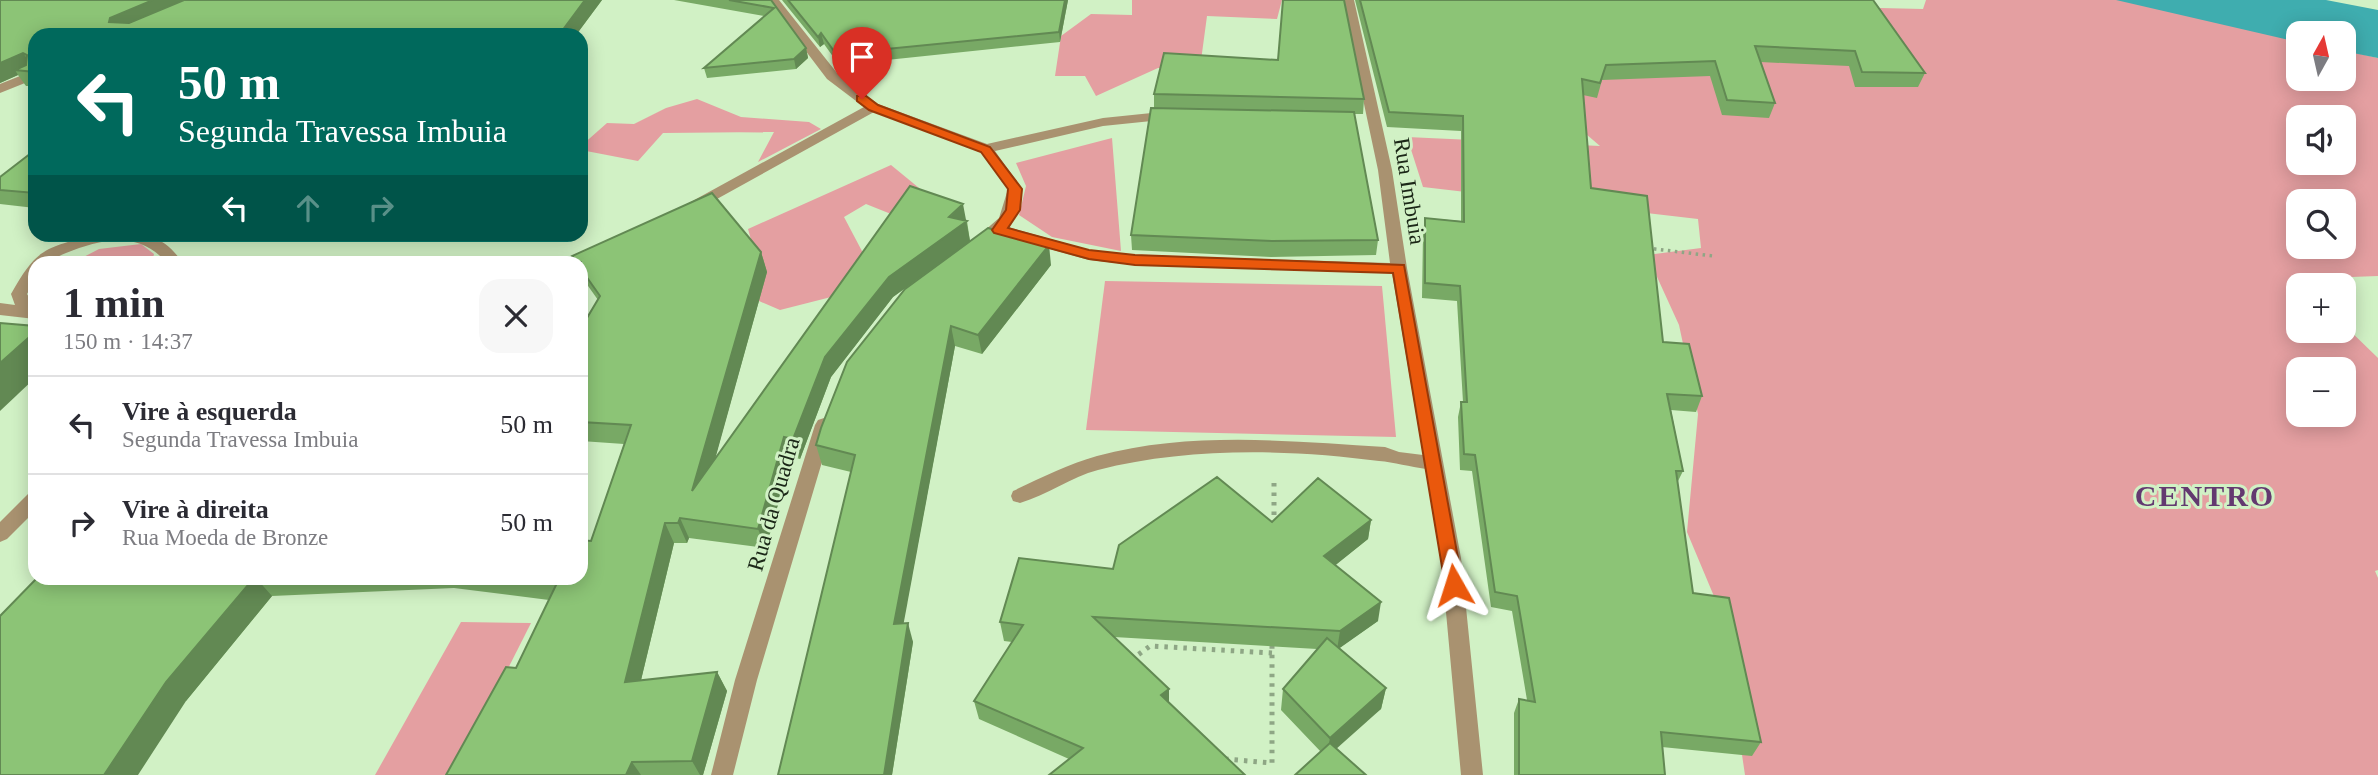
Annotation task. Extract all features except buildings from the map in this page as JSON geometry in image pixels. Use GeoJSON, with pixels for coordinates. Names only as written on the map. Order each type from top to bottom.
{"type":"FeatureCollection","features":[{"type":"Feature","properties":{"kind":"street"},"geometry":{"type":"LineString","coordinates":[[774,0],[832,76],[873,107],[986,149],[1103,122],[1186,115]]}},
{"type":"Feature","properties":{"kind":"street","name":"Rua Imbuia"},"geometry":{"type":"LineString","coordinates":[[1348,0],[1451,558],[1472,775]]}},
{"type":"Feature","properties":{"kind":"street"},"geometry":{"type":"LineString","coordinates":[[0,89],[28,77]]}},
{"type":"Feature","properties":{"kind":"street"},"geometry":{"type":"LineString","coordinates":[[676,216],[873,107]]}},
{"type":"Feature","properties":{"kind":"street"},"geometry":{"type":"LineString","coordinates":[[969,252],[999,230],[1013,210],[1015,189],[986,149]]}},
{"type":"Feature","properties":{"kind":"street"},"geometry":{"type":"LineString","coordinates":[[999,230],[1089,254],[1135,260],[1399,268]]}},
{"type":"Feature","properties":{"kind":"street"},"geometry":{"type":"LineString","coordinates":[[49,256],[59,250],[88,242]]}},
{"type":"Feature","properties":{"kind":"street"},"geometry":{"type":"LineString","coordinates":[[156,242],[169,256]]}},
{"type":"Feature","properties":{"kind":"street"},"geometry":{"type":"LineString","coordinates":[[28,278],[19,294],[28,309]]}},
{"type":"Feature","properties":{"kind":"street"},"geometry":{"type":"LineString","coordinates":[[0,309],[28,312]]}},
{"type":"Feature","properties":{"kind":"street","name":"Rua da Quadra"},"geometry":{"type":"LineString","coordinates":[[722,775],[746,680],[778,583],[815,447],[833,402]]}},
{"type":"Feature","properties":{"kind":"street"},"geometry":{"type":"LineString","coordinates":[[1020,496],[1097,463],[1164,449],[1274,447],[1385,454],[1396,459],[1435,463]]}},
{"type":"Feature","properties":{"kind":"street"},"geometry":{"type":"LineString","coordinates":[[0,534],[28,506]]}},
{"type":"Feature","properties":{"kind":"path"},"geometry":{"type":"LineString","coordinates":[[1645,248],[1713,256]]}},
{"type":"Feature","properties":{"kind":"path"},"geometry":{"type":"LineString","coordinates":[[1274,447],[1274,526]]}},
{"type":"Feature","properties":{"kind":"path"},"geometry":{"type":"LineString","coordinates":[[1217,758],[1272,763],[1273,628]]}},
{"type":"Feature","properties":{"kind":"path"},"geometry":{"type":"LineString","coordinates":[[1125,665],[1150,646],[1272,653]]}},
{"type":"Feature","properties":{"kind":"shaded area"},"geometry":{"type":"Polygon","coordinates":[[[1132,0],[1282,0],[1277,19],[1207,16],[1200,68],[1158,68],[1096,96],[1085,76],[1055,76],[1061,36],[1091,14],[1132,15],[1132,0]]]}},
{"type":"Feature","properties":{"kind":"shaded area"},"geometry":{"type":"Polygon","coordinates":[[[1926,0],[2121,0],[2286,38],[2286,91],[2356,91],[2356,53],[2378,58],[2378,276],[2356,277],[2356,273],[2286,273],[2286,343],[2356,343],[2356,337],[2378,358],[2378,570],[2375,571],[2378,578],[2378,775],[1745,775],[1721,613],[1687,532],[1698,414],[1679,325],[1647,255],[1701,248],[1698,219],[1423,187],[1407,137],[1600,146],[1537,92],[1794,6],[1923,9],[1926,0]]]}},
{"type":"Feature","properties":{"kind":"shaded area"},"geometry":{"type":"Polygon","coordinates":[[[697,99],[741,117],[809,122],[821,129],[758,162],[774,132],[663,133],[638,161],[588,151],[588,140],[607,123],[634,124],[666,108],[697,99]]]}},
{"type":"Feature","properties":{"kind":"shaded area"},"geometry":{"type":"Polygon","coordinates":[[[1112,138],[1121,251],[1052,237],[1019,215],[1026,186],[1016,163],[1112,138]]]}},
{"type":"Feature","properties":{"kind":"shaded area"},"geometry":{"type":"Polygon","coordinates":[[[891,165],[930,197],[901,218],[866,204],[844,217],[863,253],[894,281],[780,310],[759,301],[757,261],[748,229],[891,165]]]}},
{"type":"Feature","properties":{"kind":"shaded area"},"geometry":{"type":"Polygon","coordinates":[[[141,244],[154,254],[86,256],[99,249],[141,244]]]}},
{"type":"Feature","properties":{"kind":"shaded area"},"geometry":{"type":"Polygon","coordinates":[[[1105,281],[1382,286],[1396,437],[1086,430],[1105,281]]]}},
{"type":"Feature","properties":{"kind":"shaded area"},"geometry":{"type":"Polygon","coordinates":[[[461,622],[531,623],[454,775],[375,775],[461,622]]]}},
{"type":"Feature","properties":{"kind":"water"},"geometry":{"type":"Polygon","coordinates":[[[2116,0],[2326,0],[2378,10],[2378,58],[2356,54],[2356,21],[2286,21],[2286,39],[2116,0]]]}},
{"type":"Feature","properties":{"kind":"district","name":"CENTRO"},"geometry":{"type":"Point","coordinates":[2205,496]}},
{"type":"Feature","properties":{"kind":"route"},"geometry":{"type":"LineString","coordinates":[[862,99],[873,107],[986,149],[1015,189],[1013,210],[999,230],[1046,245],[1135,260],[1399,268],[1454,585]]}}]}
